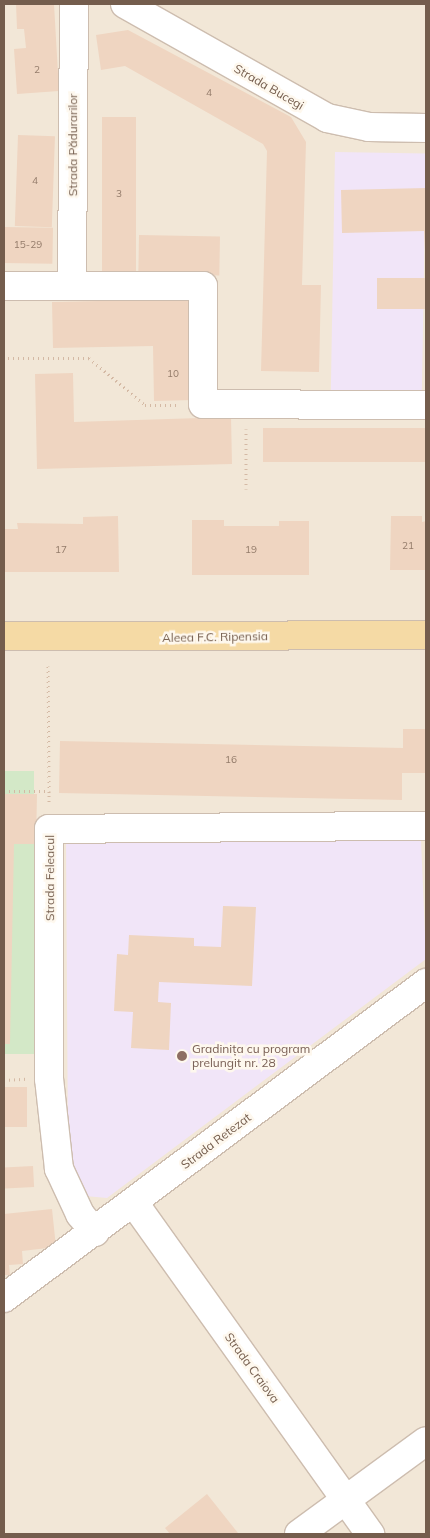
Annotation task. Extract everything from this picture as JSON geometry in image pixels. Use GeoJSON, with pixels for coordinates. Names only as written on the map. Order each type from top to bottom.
{"type":"FeatureCollection","features":[{"type":"Feature","properties":{"kind":"main road","name":"Aleea F.C. Ripensia"},"geometry":{"type":"LineString","coordinates":[[4,636],[426,635]]}},
{"type":"Feature","properties":{"kind":"street","name":"Strada Pădurarilor"},"geometry":{"type":"LineString","coordinates":[[72,286],[74,4]]}},
{"type":"Feature","properties":{"kind":"street","name":"Strada Bucegi"},"geometry":{"type":"LineString","coordinates":[[125,4],[327,118],[369,127],[426,128]]}},
{"type":"Feature","properties":{"kind":"street"},"geometry":{"type":"LineString","coordinates":[[4,286],[203,286],[203,404],[426,405]]}},
{"type":"Feature","properties":{"kind":"street","name":"Strada Feleacul"},"geometry":{"type":"LineString","coordinates":[[95,1232],[80,1214],[59,1168],[50,1079],[50,829],[426,826]]}},
{"type":"Feature","properties":{"kind":"street","name":"Strada Retezat"},"geometry":{"type":"LineString","coordinates":[[4,1298],[134,1203],[426,983]]}},
{"type":"Feature","properties":{"kind":"street","name":"Strada Craiova"},"geometry":{"type":"LineString","coordinates":[[134,1203],[370,1534]]}},
{"type":"Feature","properties":{"kind":"street"},"geometry":{"type":"LineString","coordinates":[[299,1534],[426,1441]]}},
{"type":"Feature","properties":{"kind":"path"},"geometry":{"type":"LineString","coordinates":[[8,358],[89,358],[145,405],[203,404]]}},
{"type":"Feature","properties":{"kind":"path"},"geometry":{"type":"LineString","coordinates":[[246,405],[246,489]]}},
{"type":"Feature","properties":{"kind":"path"},"geometry":{"type":"LineString","coordinates":[[48,666],[50,829]]}},
{"type":"Feature","properties":{"kind":"path"},"geometry":{"type":"LineString","coordinates":[[4,791],[49,791]]}},
{"type":"Feature","properties":{"kind":"shaded area"},"geometry":{"type":"Polygon","coordinates":[[[4,4],[426,4],[426,1534],[4,1534],[4,4]]]}},
{"type":"Feature","properties":{"kind":"shaded area"},"geometry":{"type":"Polygon","coordinates":[[[335,152],[426,154],[422,396],[331,394],[335,152]]]}},
{"type":"Feature","properties":{"kind":"shaded area","name":"Gradinița cu program prelungit nr. 28"},"geometry":{"type":"Polygon","coordinates":[[[66,838],[421,840],[426,959],[107,1198],[85,1196],[68,1153],[66,838]]]}},
{"type":"Feature","properties":{"kind":"green space"},"geometry":{"type":"Polygon","coordinates":[[[4,771],[34,771],[34,1054],[4,1054],[4,771]]]}},
{"type":"Feature","properties":{"kind":"building"},"geometry":{"type":"Polygon","coordinates":[[[16,4],[54,4],[59,91],[17,94],[14,49],[26,48],[24,29],[17,29],[16,4]]]}},
{"type":"Feature","properties":{"kind":"building"},"geometry":{"type":"Polygon","coordinates":[[[128,30],[291,117],[306,142],[302,285],[321,285],[319,372],[261,371],[267,151],[263,144],[125,66],[101,70],[96,35],[128,30]]]}},
{"type":"Feature","properties":{"kind":"building"},"geometry":{"type":"Polygon","coordinates":[[[102,117],[136,117],[136,271],[102,271],[102,117]]]}},
{"type":"Feature","properties":{"kind":"building"},"geometry":{"type":"Polygon","coordinates":[[[18,135],[55,136],[52,227],[15,226],[18,135]]]}},
{"type":"Feature","properties":{"kind":"building"},"geometry":{"type":"Polygon","coordinates":[[[426,188],[426,269],[424,231],[342,233],[341,190],[426,188]]]}},
{"type":"Feature","properties":{"kind":"building"},"geometry":{"type":"Polygon","coordinates":[[[4,227],[53,228],[52,264],[4,263],[4,227]]]}},
{"type":"Feature","properties":{"kind":"building"},"geometry":{"type":"Polygon","coordinates":[[[139,235],[220,236],[219,275],[138,274],[139,235]]]}},
{"type":"Feature","properties":{"kind":"building"},"geometry":{"type":"Polygon","coordinates":[[[377,278],[426,278],[426,309],[377,309],[377,278]]]}},
{"type":"Feature","properties":{"kind":"building"},"geometry":{"type":"Polygon","coordinates":[[[191,299],[193,400],[154,401],[153,346],[53,348],[52,302],[191,299]]]}},
{"type":"Feature","properties":{"kind":"building"},"geometry":{"type":"Polygon","coordinates":[[[73,373],[74,422],[231,417],[232,464],[37,469],[35,374],[73,373]]]}},
{"type":"Feature","properties":{"kind":"building"},"geometry":{"type":"Polygon","coordinates":[[[263,428],[426,428],[426,462],[263,462],[263,428]]]}},
{"type":"Feature","properties":{"kind":"building"},"geometry":{"type":"Polygon","coordinates":[[[118,516],[119,572],[4,572],[4,529],[18,529],[17,523],[83,524],[83,517],[118,516]]]}},
{"type":"Feature","properties":{"kind":"building"},"geometry":{"type":"Polygon","coordinates":[[[391,516],[422,516],[422,522],[426,521],[426,570],[390,570],[391,516]]]}},
{"type":"Feature","properties":{"kind":"building"},"geometry":{"type":"Polygon","coordinates":[[[192,520],[224,520],[224,526],[279,526],[279,521],[309,521],[309,575],[192,575],[192,520]]]}},
{"type":"Feature","properties":{"kind":"building"},"geometry":{"type":"Polygon","coordinates":[[[403,729],[426,729],[426,773],[402,773],[402,800],[59,793],[60,741],[403,748],[403,729]]]}},
{"type":"Feature","properties":{"kind":"building"},"geometry":{"type":"Polygon","coordinates":[[[4,794],[37,794],[36,844],[14,844],[10,1044],[4,1044],[4,794]]]}},
{"type":"Feature","properties":{"kind":"building"},"geometry":{"type":"Polygon","coordinates":[[[223,906],[256,907],[252,986],[159,982],[158,1002],[171,1003],[169,1050],[131,1048],[133,1012],[114,1011],[117,954],[128,955],[129,935],[194,938],[194,946],[221,947],[223,906]]]}},
{"type":"Feature","properties":{"kind":"building"},"geometry":{"type":"Polygon","coordinates":[[[4,1087],[27,1087],[27,1127],[4,1127],[4,1087]]]}},
{"type":"Feature","properties":{"kind":"building"},"geometry":{"type":"Polygon","coordinates":[[[33,1166],[34,1187],[5,1188],[4,1168],[33,1166]]]}},
{"type":"Feature","properties":{"kind":"building"},"geometry":{"type":"Polygon","coordinates":[[[52,1209],[56,1247],[22,1251],[23,1264],[9,1265],[10,1275],[4,1275],[4,1214],[52,1209]]]}},
{"type":"Feature","properties":{"kind":"building"},"geometry":{"type":"Polygon","coordinates":[[[207,1494],[238,1533],[170,1534],[165,1528],[207,1494]]]}},
{"type":"Feature","properties":{"kind":"place","name":"Gradinița cu program prelungit nr. 28"},"geometry":{"type":"Point","coordinates":[182,1056]}}]}
